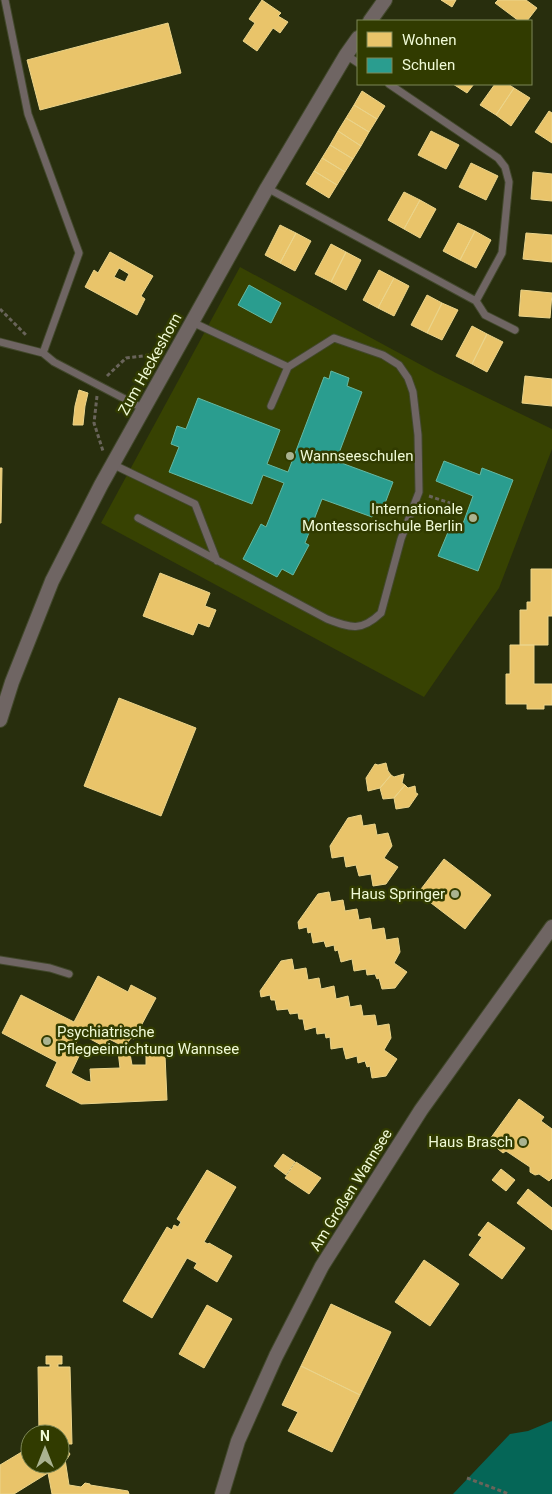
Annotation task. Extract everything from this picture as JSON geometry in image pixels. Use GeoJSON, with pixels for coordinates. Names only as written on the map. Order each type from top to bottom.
{"type":"FeatureCollection","features":[{"type":"Feature","properties":{"kind":"street"},"geometry":{"type":"LineString","coordinates":[[371,20],[386,0]]}},
{"type":"Feature","properties":{"kind":"street","name":"Zum Heckeshorn"},"geometry":{"type":"LineString","coordinates":[[0,720],[13,678],[52,581],[111,467],[267,188],[357,39]]}},
{"type":"Feature","properties":{"kind":"street","name":"Am Großen Wannsee"},"geometry":{"type":"LineString","coordinates":[[222,1494],[238,1441],[276,1356],[322,1266],[421,1110],[552,927]]}},
{"type":"Feature","properties":{"kind":"lane"},"geometry":{"type":"LineString","coordinates":[[5,0],[28,114],[79,252],[42,353]]}},
{"type":"Feature","properties":{"kind":"lane"},"geometry":{"type":"LineString","coordinates":[[346,55],[357,62]]}},
{"type":"Feature","properties":{"kind":"lane"},"geometry":{"type":"LineString","coordinates":[[390,85],[498,158],[505,167],[509,182],[502,253],[476,301]]}},
{"type":"Feature","properties":{"kind":"lane"},"geometry":{"type":"LineString","coordinates":[[267,188],[476,301],[485,315],[515,330]]}},
{"type":"Feature","properties":{"kind":"lane"},"geometry":{"type":"LineString","coordinates":[[192,322],[288,367]]}},
{"type":"Feature","properties":{"kind":"lane"},"geometry":{"type":"LineString","coordinates":[[138,518],[327,619],[346,626],[361,627],[372,622],[382,613],[401,540],[419,492],[418,435],[412,392],[408,378],[399,365],[383,355],[334,338],[288,367],[271,406]]}},
{"type":"Feature","properties":{"kind":"lane"},"geometry":{"type":"LineString","coordinates":[[0,342],[42,353],[54,362],[144,409]]}},
{"type":"Feature","properties":{"kind":"lane"},"geometry":{"type":"LineString","coordinates":[[111,467],[195,504],[217,561]]}},
{"type":"Feature","properties":{"kind":"lane"},"geometry":{"type":"LineString","coordinates":[[0,960],[50,968],[69,974]]}},
{"type":"Feature","properties":{"kind":"path"},"geometry":{"type":"LineString","coordinates":[[0,309],[42,353]]}},
{"type":"Feature","properties":{"kind":"path"},"geometry":{"type":"LineString","coordinates":[[111,467],[94,423],[98,385],[126,358],[176,352]]}},
{"type":"Feature","properties":{"kind":"path"},"geometry":{"type":"LineString","coordinates":[[419,492],[456,505]]}},
{"type":"Feature","properties":{"kind":"path"},"geometry":{"type":"LineString","coordinates":[[467,1478],[509,1494]]}},
{"type":"Feature","properties":{"kind":"shaded area","name":"Wannseeschulen"},"geometry":{"type":"Polygon","coordinates":[[[240,267],[436,373],[552,429],[552,449],[499,588],[424,697],[101,523],[240,267]]]}},
{"type":"Feature","properties":{"kind":"water"},"geometry":{"type":"Polygon","coordinates":[[[552,1421],[552,1494],[453,1494],[510,1434],[528,1431],[552,1421]]]}},
{"type":"Feature","properties":{"kind":"building: Wohnen"},"geometry":{"type":"Polygon","coordinates":[[[262,0],[281,13],[278,16],[288,22],[280,33],[273,28],[257,51],[243,41],[255,23],[249,19],[262,0]]]}},
{"type":"Feature","properties":{"kind":"building: Wohnen"},"geometry":{"type":"Polygon","coordinates":[[[441,0],[456,0],[452,7],[441,0]]]}},
{"type":"Feature","properties":{"kind":"building: Wohnen"},"geometry":{"type":"Polygon","coordinates":[[[498,0],[526,0],[537,8],[528,20],[518,20],[495,3],[498,0]]]}},
{"type":"Feature","properties":{"kind":"building: Wohnen"},"geometry":{"type":"Polygon","coordinates":[[[168,23],[181,73],[40,110],[27,60],[168,23]]]}},
{"type":"Feature","properties":{"kind":"building: Wohnen"},"geometry":{"type":"Polygon","coordinates":[[[455,85],[473,85],[467,93],[455,85]]]}},
{"type":"Feature","properties":{"kind":"building: Wohnen"},"geometry":{"type":"Polygon","coordinates":[[[494,85],[510,85],[514,88],[496,115],[480,105],[494,85]]]}},
{"type":"Feature","properties":{"kind":"building: Wohnen"},"geometry":{"type":"Polygon","coordinates":[[[514,88],[530,98],[511,126],[496,115],[514,88]]]}},
{"type":"Feature","properties":{"kind":"building: Wohnen"},"geometry":{"type":"Polygon","coordinates":[[[362,91],[385,106],[377,119],[354,105],[362,91]]]}},
{"type":"Feature","properties":{"kind":"building: Wohnen"},"geometry":{"type":"Polygon","coordinates":[[[354,105],[377,119],[369,132],[346,118],[354,105]]]}},
{"type":"Feature","properties":{"kind":"building: Wohnen"},"geometry":{"type":"Polygon","coordinates":[[[549,111],[552,113],[552,143],[535,132],[549,111]]]}},
{"type":"Feature","properties":{"kind":"building: Wohnen"},"geometry":{"type":"Polygon","coordinates":[[[346,118],[369,132],[361,146],[338,131],[346,118]]]}},
{"type":"Feature","properties":{"kind":"building: Wohnen"},"geometry":{"type":"Polygon","coordinates":[[[338,131],[361,146],[353,159],[330,145],[338,131]]]}},
{"type":"Feature","properties":{"kind":"building: Wohnen"},"geometry":{"type":"Polygon","coordinates":[[[431,131],[459,145],[446,169],[418,155],[431,131]]]}},
{"type":"Feature","properties":{"kind":"building: Wohnen"},"geometry":{"type":"Polygon","coordinates":[[[330,145],[353,159],[345,172],[322,158],[330,145]]]}},
{"type":"Feature","properties":{"kind":"building: Wohnen"},"geometry":{"type":"Polygon","coordinates":[[[322,158],[345,172],[337,185],[314,171],[322,158]]]}},
{"type":"Feature","properties":{"kind":"building: Wohnen"},"geometry":{"type":"Polygon","coordinates":[[[471,163],[498,176],[486,200],[459,187],[471,163]]]}},
{"type":"Feature","properties":{"kind":"building: Wohnen"},"geometry":{"type":"Polygon","coordinates":[[[314,171],[337,185],[329,198],[306,184],[314,171]]]}},
{"type":"Feature","properties":{"kind":"building: Wohnen"},"geometry":{"type":"Polygon","coordinates":[[[533,172],[552,174],[552,201],[531,199],[533,172]]]}},
{"type":"Feature","properties":{"kind":"building: Wohnen"},"geometry":{"type":"Polygon","coordinates":[[[404,192],[420,200],[404,229],[388,220],[404,192]]]}},
{"type":"Feature","properties":{"kind":"building: Wohnen"},"geometry":{"type":"Polygon","coordinates":[[[420,200],[436,209],[420,238],[404,229],[420,200]]]}},
{"type":"Feature","properties":{"kind":"building: Wohnen"},"geometry":{"type":"Polygon","coordinates":[[[458,223],[475,231],[460,260],[443,251],[458,223]]]}},
{"type":"Feature","properties":{"kind":"building: Wohnen"},"geometry":{"type":"Polygon","coordinates":[[[280,225],[296,233],[280,263],[265,255],[280,225]]]}},
{"type":"Feature","properties":{"kind":"building: Wohnen"},"geometry":{"type":"Polygon","coordinates":[[[475,231],[491,240],[476,268],[460,260],[475,231]]]}},
{"type":"Feature","properties":{"kind":"building: Wohnen"},"geometry":{"type":"Polygon","coordinates":[[[296,233],[311,241],[295,271],[280,263],[296,233]]]}},
{"type":"Feature","properties":{"kind":"building: Wohnen"},"geometry":{"type":"Polygon","coordinates":[[[526,233],[552,235],[552,262],[523,259],[526,233]]]}},
{"type":"Feature","properties":{"kind":"building: Wohnen"},"geometry":{"type":"Polygon","coordinates":[[[331,244],[346,252],[331,282],[315,274],[331,244]]]}},
{"type":"Feature","properties":{"kind":"building: Wohnen"},"geometry":{"type":"Polygon","coordinates":[[[110,252],[153,276],[141,296],[145,299],[137,315],[85,287],[94,270],[98,273],[110,252]],[[119,268],[114,277],[125,282],[129,274],[119,268]]]}},
{"type":"Feature","properties":{"kind":"building: Wohnen"},"geometry":{"type":"Polygon","coordinates":[[[346,252],[361,260],[346,290],[331,282],[346,252]]]}},
{"type":"Feature","properties":{"kind":"building: Wohnen"},"geometry":{"type":"Polygon","coordinates":[[[379,270],[394,278],[378,308],[363,300],[379,270]]]}},
{"type":"Feature","properties":{"kind":"building: Wohnen"},"geometry":{"type":"Polygon","coordinates":[[[394,278],[409,286],[394,316],[378,308],[394,278]]]}},
{"type":"Feature","properties":{"kind":"building: Wohnen"},"geometry":{"type":"Polygon","coordinates":[[[521,290],[552,293],[550,318],[519,316],[521,290]]]}},
{"type":"Feature","properties":{"kind":"building: Wohnen"},"geometry":{"type":"Polygon","coordinates":[[[427,295],[442,303],[427,333],[411,325],[427,295]]]}},
{"type":"Feature","properties":{"kind":"building: Wohnen"},"geometry":{"type":"Polygon","coordinates":[[[442,303],[458,310],[442,340],[427,333],[442,303]]]}},
{"type":"Feature","properties":{"kind":"building: Wohnen"},"geometry":{"type":"Polygon","coordinates":[[[472,326],[487,334],[472,364],[456,356],[472,326]]]}},
{"type":"Feature","properties":{"kind":"building: Wohnen"},"geometry":{"type":"Polygon","coordinates":[[[487,334],[503,342],[487,372],[472,364],[487,334]]]}},
{"type":"Feature","properties":{"kind":"building: Wohnen"},"geometry":{"type":"Polygon","coordinates":[[[525,376],[552,379],[552,406],[522,403],[525,376]]]}},
{"type":"Feature","properties":{"kind":"building: Wohnen"},"geometry":{"type":"Polygon","coordinates":[[[79,390],[88,393],[83,425],[73,425],[75,406],[79,390]]]}},
{"type":"Feature","properties":{"kind":"building: Wohnen"},"geometry":{"type":"Polygon","coordinates":[[[0,468],[2,468],[1,523],[0,523],[0,468]]]}},
{"type":"Feature","properties":{"kind":"building: Wohnen"},"geometry":{"type":"Polygon","coordinates":[[[531,569],[552,569],[552,616],[548,616],[548,645],[520,645],[520,610],[527,610],[527,602],[531,602],[531,569]]]}},
{"type":"Feature","properties":{"kind":"building: Wohnen"},"geometry":{"type":"Polygon","coordinates":[[[160,573],[210,593],[205,606],[216,610],[209,627],[198,623],[193,635],[143,616],[160,573]]]}},
{"type":"Feature","properties":{"kind":"building: Wohnen"},"geometry":{"type":"Polygon","coordinates":[[[510,645],[534,645],[534,684],[552,684],[552,705],[544,705],[544,709],[527,709],[527,704],[506,704],[506,674],[510,674],[510,645]]]}},
{"type":"Feature","properties":{"kind":"building: Wohnen"},"geometry":{"type":"Polygon","coordinates":[[[119,698],[196,728],[161,816],[84,786],[119,698]]]}},
{"type":"Feature","properties":{"kind":"building: Wohnen"},"geometry":{"type":"Polygon","coordinates":[[[386,763],[391,775],[380,788],[368,791],[366,778],[375,764],[386,763]]]}},
{"type":"Feature","properties":{"kind":"building: Wohnen"},"geometry":{"type":"Polygon","coordinates":[[[404,774],[402,783],[405,785],[394,798],[383,799],[380,788],[391,775],[394,777],[404,774]]]}},
{"type":"Feature","properties":{"kind":"building: Wohnen"},"geometry":{"type":"Polygon","coordinates":[[[405,785],[408,788],[415,786],[416,793],[418,794],[409,807],[396,809],[394,798],[405,785]]]}},
{"type":"Feature","properties":{"kind":"building: Wohnen"},"geometry":{"type":"Polygon","coordinates":[[[361,815],[363,826],[375,824],[377,835],[388,833],[392,846],[384,858],[398,867],[386,884],[373,886],[371,874],[359,876],[356,865],[346,867],[344,856],[332,858],[330,846],[348,818],[361,815]]]}},
{"type":"Feature","properties":{"kind":"building: Wohnen","name":"Haus Springer"},"geometry":{"type":"Polygon","coordinates":[[[444,859],[491,895],[465,929],[418,893],[444,859]]]}},
{"type":"Feature","properties":{"kind":"building: Wohnen"},"geometry":{"type":"Polygon","coordinates":[[[329,892],[331,902],[343,900],[345,911],[357,909],[359,920],[370,918],[372,930],[384,928],[386,940],[398,938],[400,952],[394,963],[407,972],[395,988],[382,989],[379,978],[377,979],[375,974],[367,975],[366,969],[354,971],[352,959],[341,962],[338,950],[335,951],[334,945],[326,947],[324,941],[313,943],[311,932],[308,933],[307,927],[299,929],[298,922],[318,894],[329,892]]]}},
{"type":"Feature","properties":{"kind":"building: Wohnen"},"geometry":{"type":"Polygon","coordinates":[[[292,959],[294,970],[306,968],[308,980],[319,978],[321,989],[334,986],[336,999],[348,996],[350,1007],[361,1005],[363,1016],[375,1015],[377,1026],[389,1024],[391,1038],[384,1050],[397,1059],[386,1076],[372,1078],[370,1066],[367,1067],[365,1061],[358,1063],[357,1056],[346,1059],[343,1047],[331,1049],[330,1037],[326,1038],[325,1033],[317,1034],[316,1027],[305,1030],[303,1019],[299,1019],[298,1013],[290,1014],[288,1009],[277,1010],[275,1000],[271,1000],[270,995],[261,997],[260,991],[281,961],[292,959]]]}},
{"type":"Feature","properties":{"kind":"building: Wohnen","name":"Psychiatrische Pflegeeinrichtung Wannsee"},"geometry":{"type":"Polygon","coordinates":[[[98,976],[128,992],[131,985],[156,998],[134,1039],[131,1038],[128,1042],[132,1065],[146,1065],[146,1055],[165,1055],[167,1100],[81,1104],[46,1086],[57,1062],[2,1033],[21,995],[74,1022],[98,976]],[[81,1034],[72,1050],[80,1054],[71,1073],[91,1082],[90,1069],[120,1068],[117,1043],[109,1039],[105,1047],[81,1034]]]}},
{"type":"Feature","properties":{"kind":"building: Wohnen","name":"Haus Brasch"},"geometry":{"type":"Polygon","coordinates":[[[519,1099],[544,1117],[541,1121],[552,1129],[552,1178],[549,1181],[539,1174],[535,1175],[530,1172],[530,1167],[506,1151],[503,1153],[498,1149],[498,1145],[490,1139],[519,1099]]]}},
{"type":"Feature","properties":{"kind":"building: Wohnen"},"geometry":{"type":"Polygon","coordinates":[[[283,1154],[295,1162],[286,1175],[274,1166],[283,1154]]]}},
{"type":"Feature","properties":{"kind":"building: Wohnen"},"geometry":{"type":"Polygon","coordinates":[[[296,1162],[321,1178],[309,1194],[285,1178],[296,1162]]]}},
{"type":"Feature","properties":{"kind":"building: Wohnen"},"geometry":{"type":"Polygon","coordinates":[[[501,1169],[515,1180],[506,1191],[492,1180],[501,1169]]]}},
{"type":"Feature","properties":{"kind":"building: Wohnen"},"geometry":{"type":"Polygon","coordinates":[[[207,1170],[236,1187],[204,1242],[232,1256],[217,1282],[194,1268],[197,1263],[187,1258],[152,1318],[123,1301],[167,1227],[172,1230],[174,1225],[178,1227],[181,1222],[177,1219],[207,1170]]]}},
{"type":"Feature","properties":{"kind":"building: Wohnen"},"geometry":{"type":"Polygon","coordinates":[[[528,1189],[552,1208],[552,1230],[517,1203],[528,1189]]]}},
{"type":"Feature","properties":{"kind":"building: Wohnen"},"geometry":{"type":"Polygon","coordinates":[[[488,1222],[525,1248],[502,1279],[469,1255],[482,1237],[478,1235],[488,1222]]]}},
{"type":"Feature","properties":{"kind":"building: Wohnen"},"geometry":{"type":"Polygon","coordinates":[[[424,1260],[459,1284],[430,1326],[395,1302],[424,1260]]]}},
{"type":"Feature","properties":{"kind":"building: Wohnen"},"geometry":{"type":"Polygon","coordinates":[[[331,1304],[391,1332],[360,1395],[301,1366],[331,1304]]]}},
{"type":"Feature","properties":{"kind":"building: Wohnen"},"geometry":{"type":"Polygon","coordinates":[[[207,1305],[232,1319],[204,1368],[179,1354],[207,1305]]]}},
{"type":"Feature","properties":{"kind":"building: Wohnen"},"geometry":{"type":"Polygon","coordinates":[[[46,1356],[62,1356],[62,1364],[58,1364],[58,1367],[70,1367],[72,1444],[70,1444],[70,1424],[39,1424],[38,1367],[50,1367],[50,1364],[46,1364],[46,1356]]]}},
{"type":"Feature","properties":{"kind":"building: Wohnen"},"geometry":{"type":"Polygon","coordinates":[[[301,1366],[360,1395],[332,1452],[288,1431],[298,1412],[282,1405],[301,1366]]]}},
{"type":"Feature","properties":{"kind":"building: Wohnen"},"geometry":{"type":"Polygon","coordinates":[[[20,1453],[20,1474],[46,1474],[14,1494],[0,1494],[0,1465],[20,1453]]]}},
{"type":"Feature","properties":{"kind":"building: Wohnen"},"geometry":{"type":"Polygon","coordinates":[[[48,1474],[67,1474],[69,1485],[81,1487],[85,1483],[128,1491],[129,1494],[52,1494],[48,1474]]]}},
{"type":"Feature","properties":{"kind":"building: Schulen"},"geometry":{"type":"Polygon","coordinates":[[[249,285],[281,303],[271,323],[238,305],[249,285]]]}},
{"type":"Feature","properties":{"kind":"building: Schulen"},"geometry":{"type":"Polygon","coordinates":[[[331,371],[349,378],[347,386],[362,392],[336,461],[393,482],[384,506],[377,503],[372,517],[322,499],[305,543],[309,545],[293,575],[282,569],[277,577],[243,559],[261,524],[266,527],[284,483],[263,475],[252,504],[169,472],[179,447],[171,444],[177,426],[186,429],[198,398],[280,430],[267,464],[288,472],[324,377],[329,379],[331,371]]]}},
{"type":"Feature","properties":{"kind":"building: Schulen"},"geometry":{"type":"Polygon","coordinates":[[[444,461],[480,475],[482,468],[513,480],[478,571],[438,556],[451,525],[461,529],[473,496],[436,481],[444,461]]]}},
{"type":"Feature","properties":{"kind":"place","name":"Wannseeschulen"},"geometry":{"type":"Point","coordinates":[290,456]}},
{"type":"Feature","properties":{"kind":"place","name":"Internationale Montessorischule Berlin"},"geometry":{"type":"Point","coordinates":[473,518]}},
{"type":"Feature","properties":{"kind":"place","name":"Haus Springer"},"geometry":{"type":"Point","coordinates":[455,894]}},
{"type":"Feature","properties":{"kind":"place","name":"Psychiatrische Pflegeeinrichtung Wannsee"},"geometry":{"type":"Point","coordinates":[47,1041]}},
{"type":"Feature","properties":{"kind":"place","name":"Haus Brasch"},"geometry":{"type":"Point","coordinates":[523,1142]}}]}
